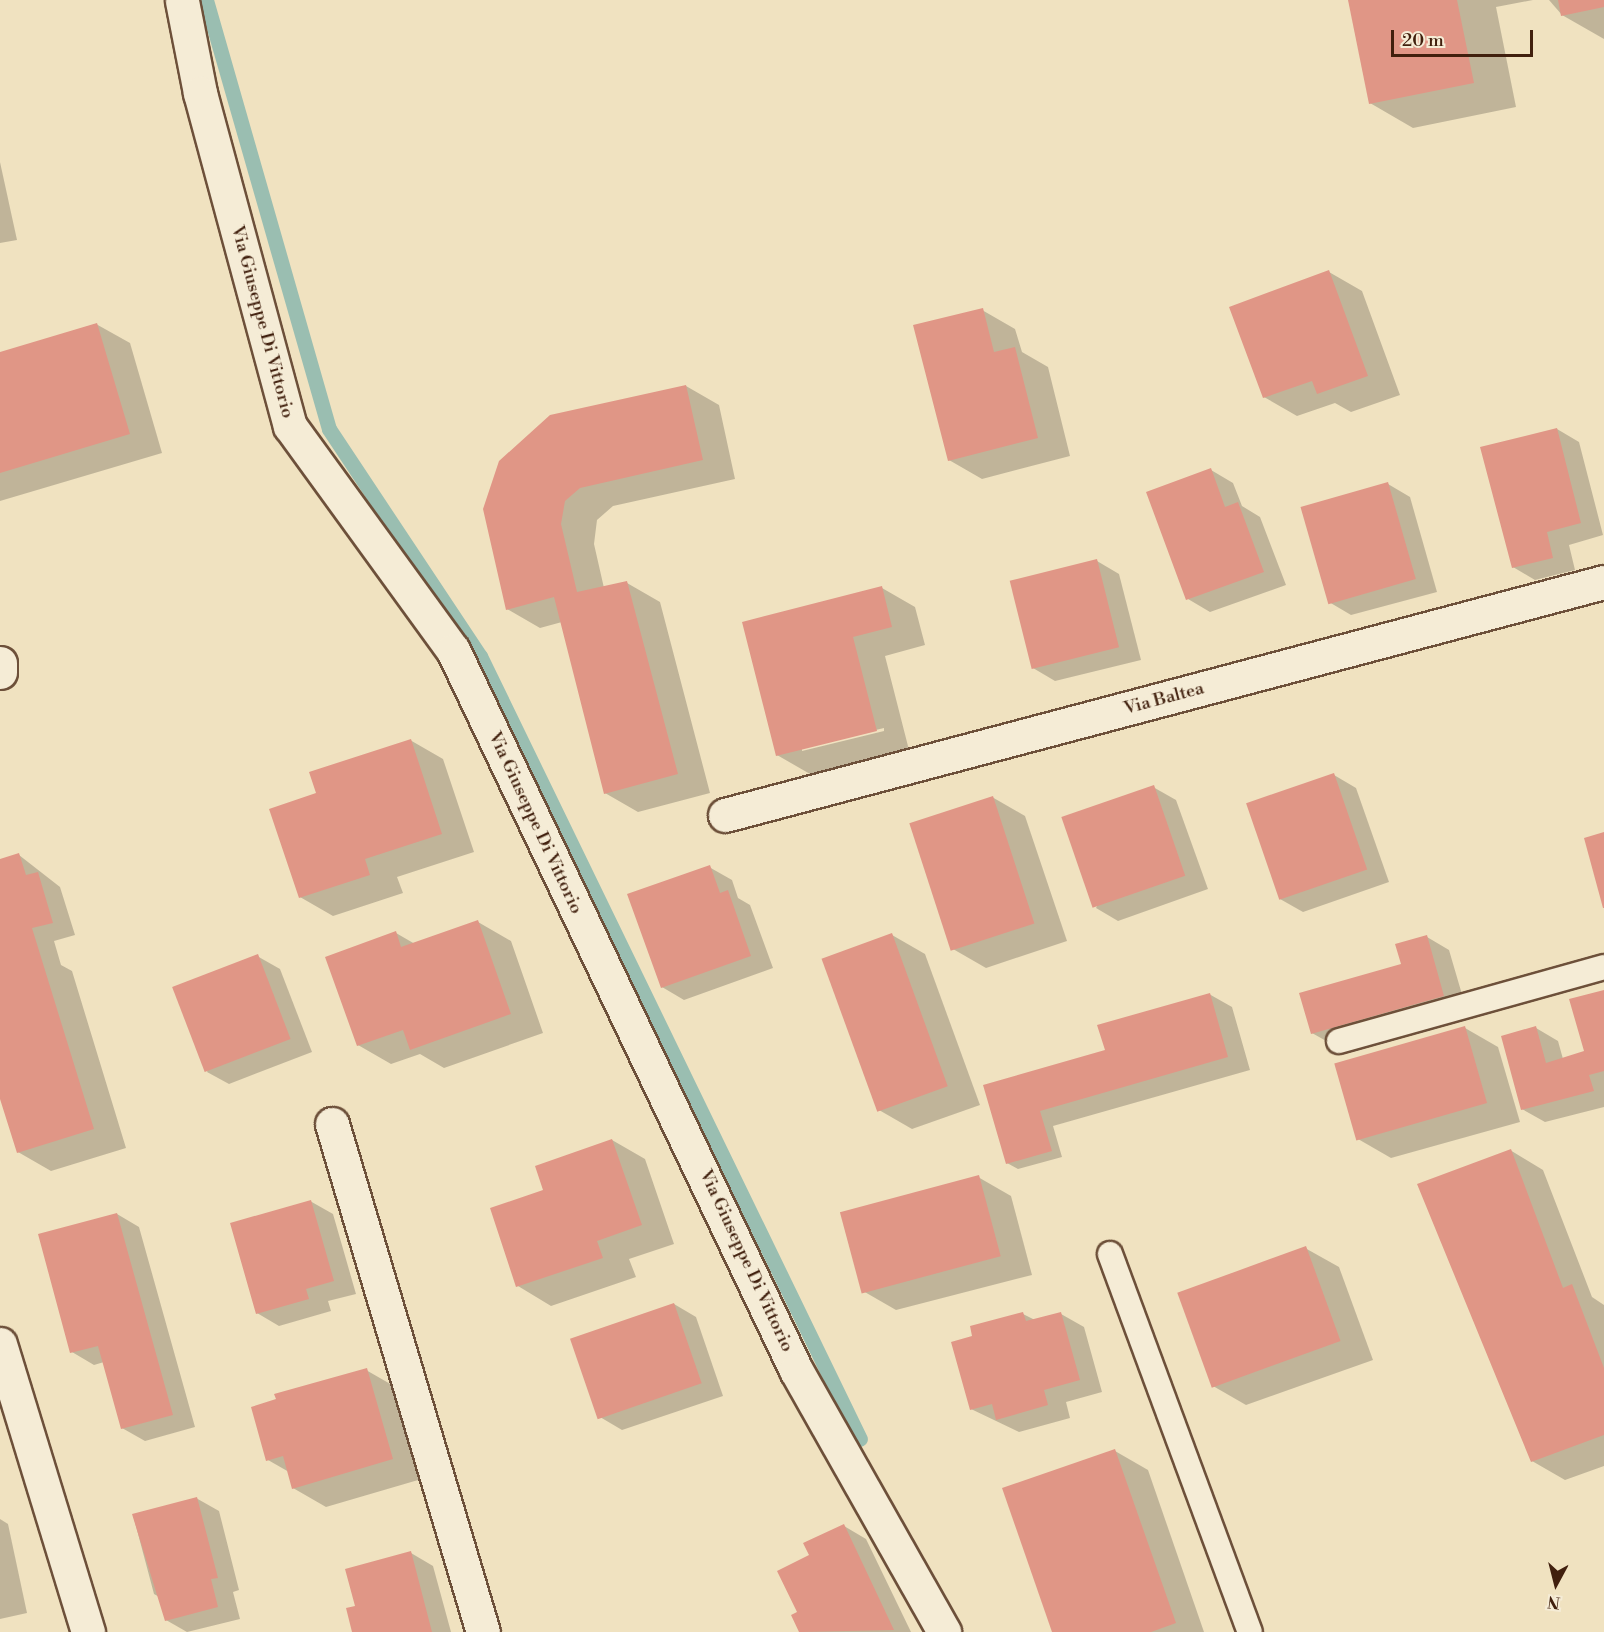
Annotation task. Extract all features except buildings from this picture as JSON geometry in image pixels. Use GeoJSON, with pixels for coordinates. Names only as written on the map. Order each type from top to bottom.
{"type":"FeatureCollection","features":[{"type":"Feature","properties":{"kind":"street","name":"Via Giuseppe Di Vittorio"},"geometry":{"type":"LineString","coordinates":[[182,1],[200,93],[290,426],[453,650],[795,1370],[944,1632]]}},
{"type":"Feature","properties":{"kind":"street","name":"Via Baltea"},"geometry":{"type":"LineString","coordinates":[[725,815],[1604,582]]}},
{"type":"Feature","properties":{"kind":"street"},"geometry":{"type":"LineString","coordinates":[[0,663],[0,672]]}},
{"type":"Feature","properties":{"kind":"street"},"geometry":{"type":"LineString","coordinates":[[332,1124],[483,1632]]}},
{"type":"Feature","properties":{"kind":"street"},"geometry":{"type":"LineString","coordinates":[[0,1344],[88,1632]]}},
{"type":"Feature","properties":{"kind":"lane"},"geometry":{"type":"LineString","coordinates":[[1339,1041],[1604,967]]}},
{"type":"Feature","properties":{"kind":"lane"},"geometry":{"type":"LineString","coordinates":[[1110,1254],[1250,1632]]}},
{"type":"Feature","properties":{"kind":"waterway"},"geometry":{"type":"LineString","coordinates":[[206,0],[329,429],[480,656],[860,1439]]}}]}
